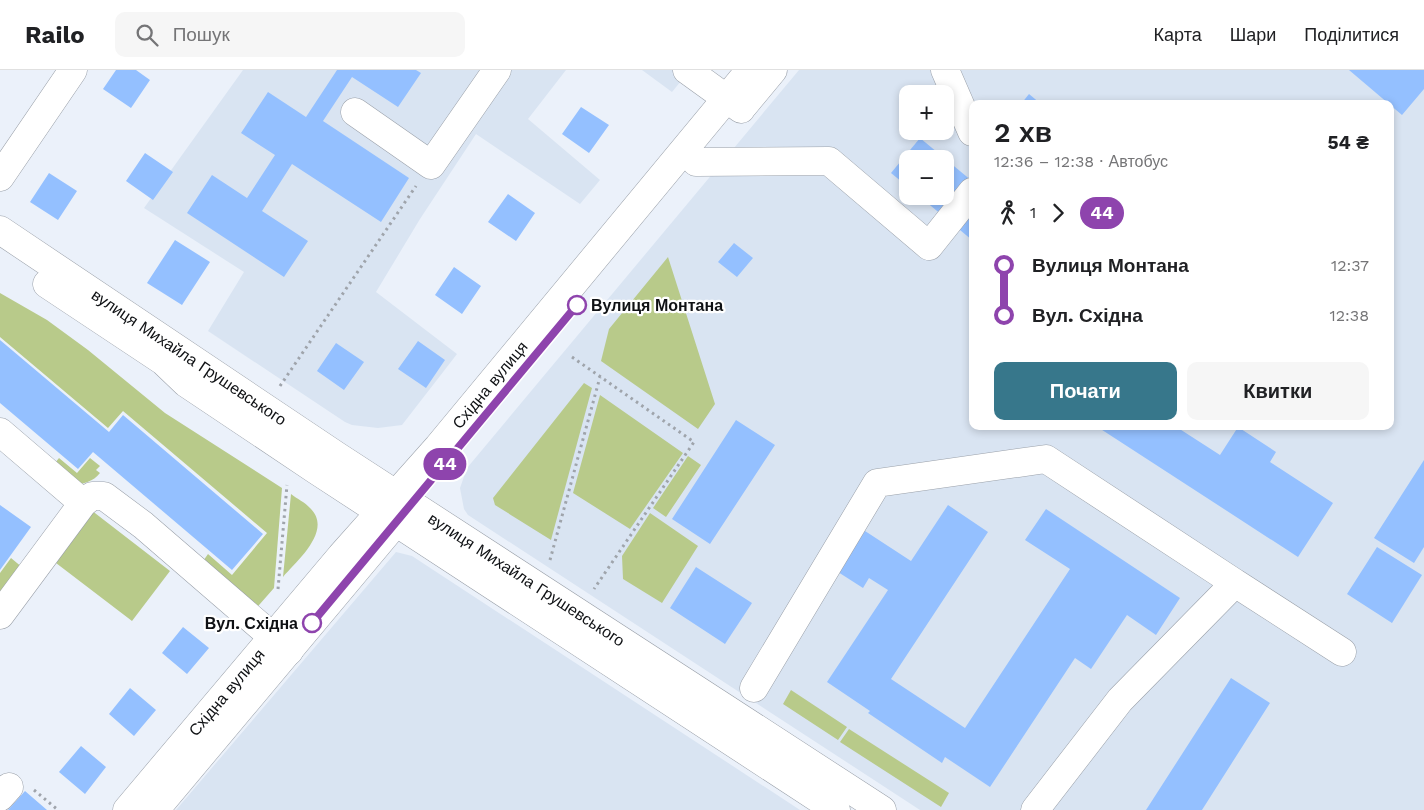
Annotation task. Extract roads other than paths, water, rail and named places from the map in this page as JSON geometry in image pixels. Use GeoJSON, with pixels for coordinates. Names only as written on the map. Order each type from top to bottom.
{"type":"FeatureCollection","features":[{"type":"Feature","properties":{"kind":"main road"},"geometry":{"type":"LineString","coordinates":[[0,177],[74,70]]}},
{"type":"Feature","properties":{"kind":"main road"},"geometry":{"type":"LineString","coordinates":[[355,112],[431,165],[497,70]]}},
{"type":"Feature","properties":{"kind":"main road"},"geometry":{"type":"LineString","coordinates":[[687,70],[734,103]]}},
{"type":"Feature","properties":{"kind":"main road","name":"Східна вулиця"},"geometry":{"type":"LineString","coordinates":[[127,810],[280,644],[696,162],[734,103],[750,70]]}},
{"type":"Feature","properties":{"kind":"main road","name":"Східна вулиця"},"geometry":{"type":"LineString","coordinates":[[396,508],[438,447],[734,103],[773,70]]}},
{"type":"Feature","properties":{"kind":"main road"},"geometry":{"type":"LineString","coordinates":[[945,70],[969,125]]}},
{"type":"Feature","properties":{"kind":"main road"},"geometry":{"type":"LineString","coordinates":[[696,162],[830,161],[929,246],[969,196]]}},
{"type":"Feature","properties":{"kind":"main road","name":"вулиця Михайла Грушевського"},"geometry":{"type":"LineString","coordinates":[[0,230],[396,508],[833,802],[882,810]]}},
{"type":"Feature","properties":{"kind":"main road","name":"вулиця Михайла Грушевського"},"geometry":{"type":"LineString","coordinates":[[0,253],[163,361],[186,383],[396,508]]}},
{"type":"Feature","properties":{"kind":"main road"},"geometry":{"type":"LineString","coordinates":[[0,432],[83,503]]}},
{"type":"Feature","properties":{"kind":"main road"},"geometry":{"type":"LineString","coordinates":[[754,688],[877,483],[1046,459],[1342,652]]}},
{"type":"Feature","properties":{"kind":"main road"},"geometry":{"type":"LineString","coordinates":[[0,615],[83,503],[92,496],[104,496],[180,557],[280,644]]}},
{"type":"Feature","properties":{"kind":"main road"},"geometry":{"type":"LineString","coordinates":[[1035,810],[1120,700],[1235,583]]}},
{"type":"Feature","properties":{"kind":"main road","name":"Східна вулиця"},"geometry":{"type":"LineString","coordinates":[[155,810],[280,644]]}},
{"type":"Feature","properties":{"kind":"place","name":"Вулиця Монтана"},"geometry":{"type":"Point","coordinates":[577,305]}},
{"type":"Feature","properties":{"kind":"place","name":"Вул. Східна"},"geometry":{"type":"Point","coordinates":[312,623]}}]}
